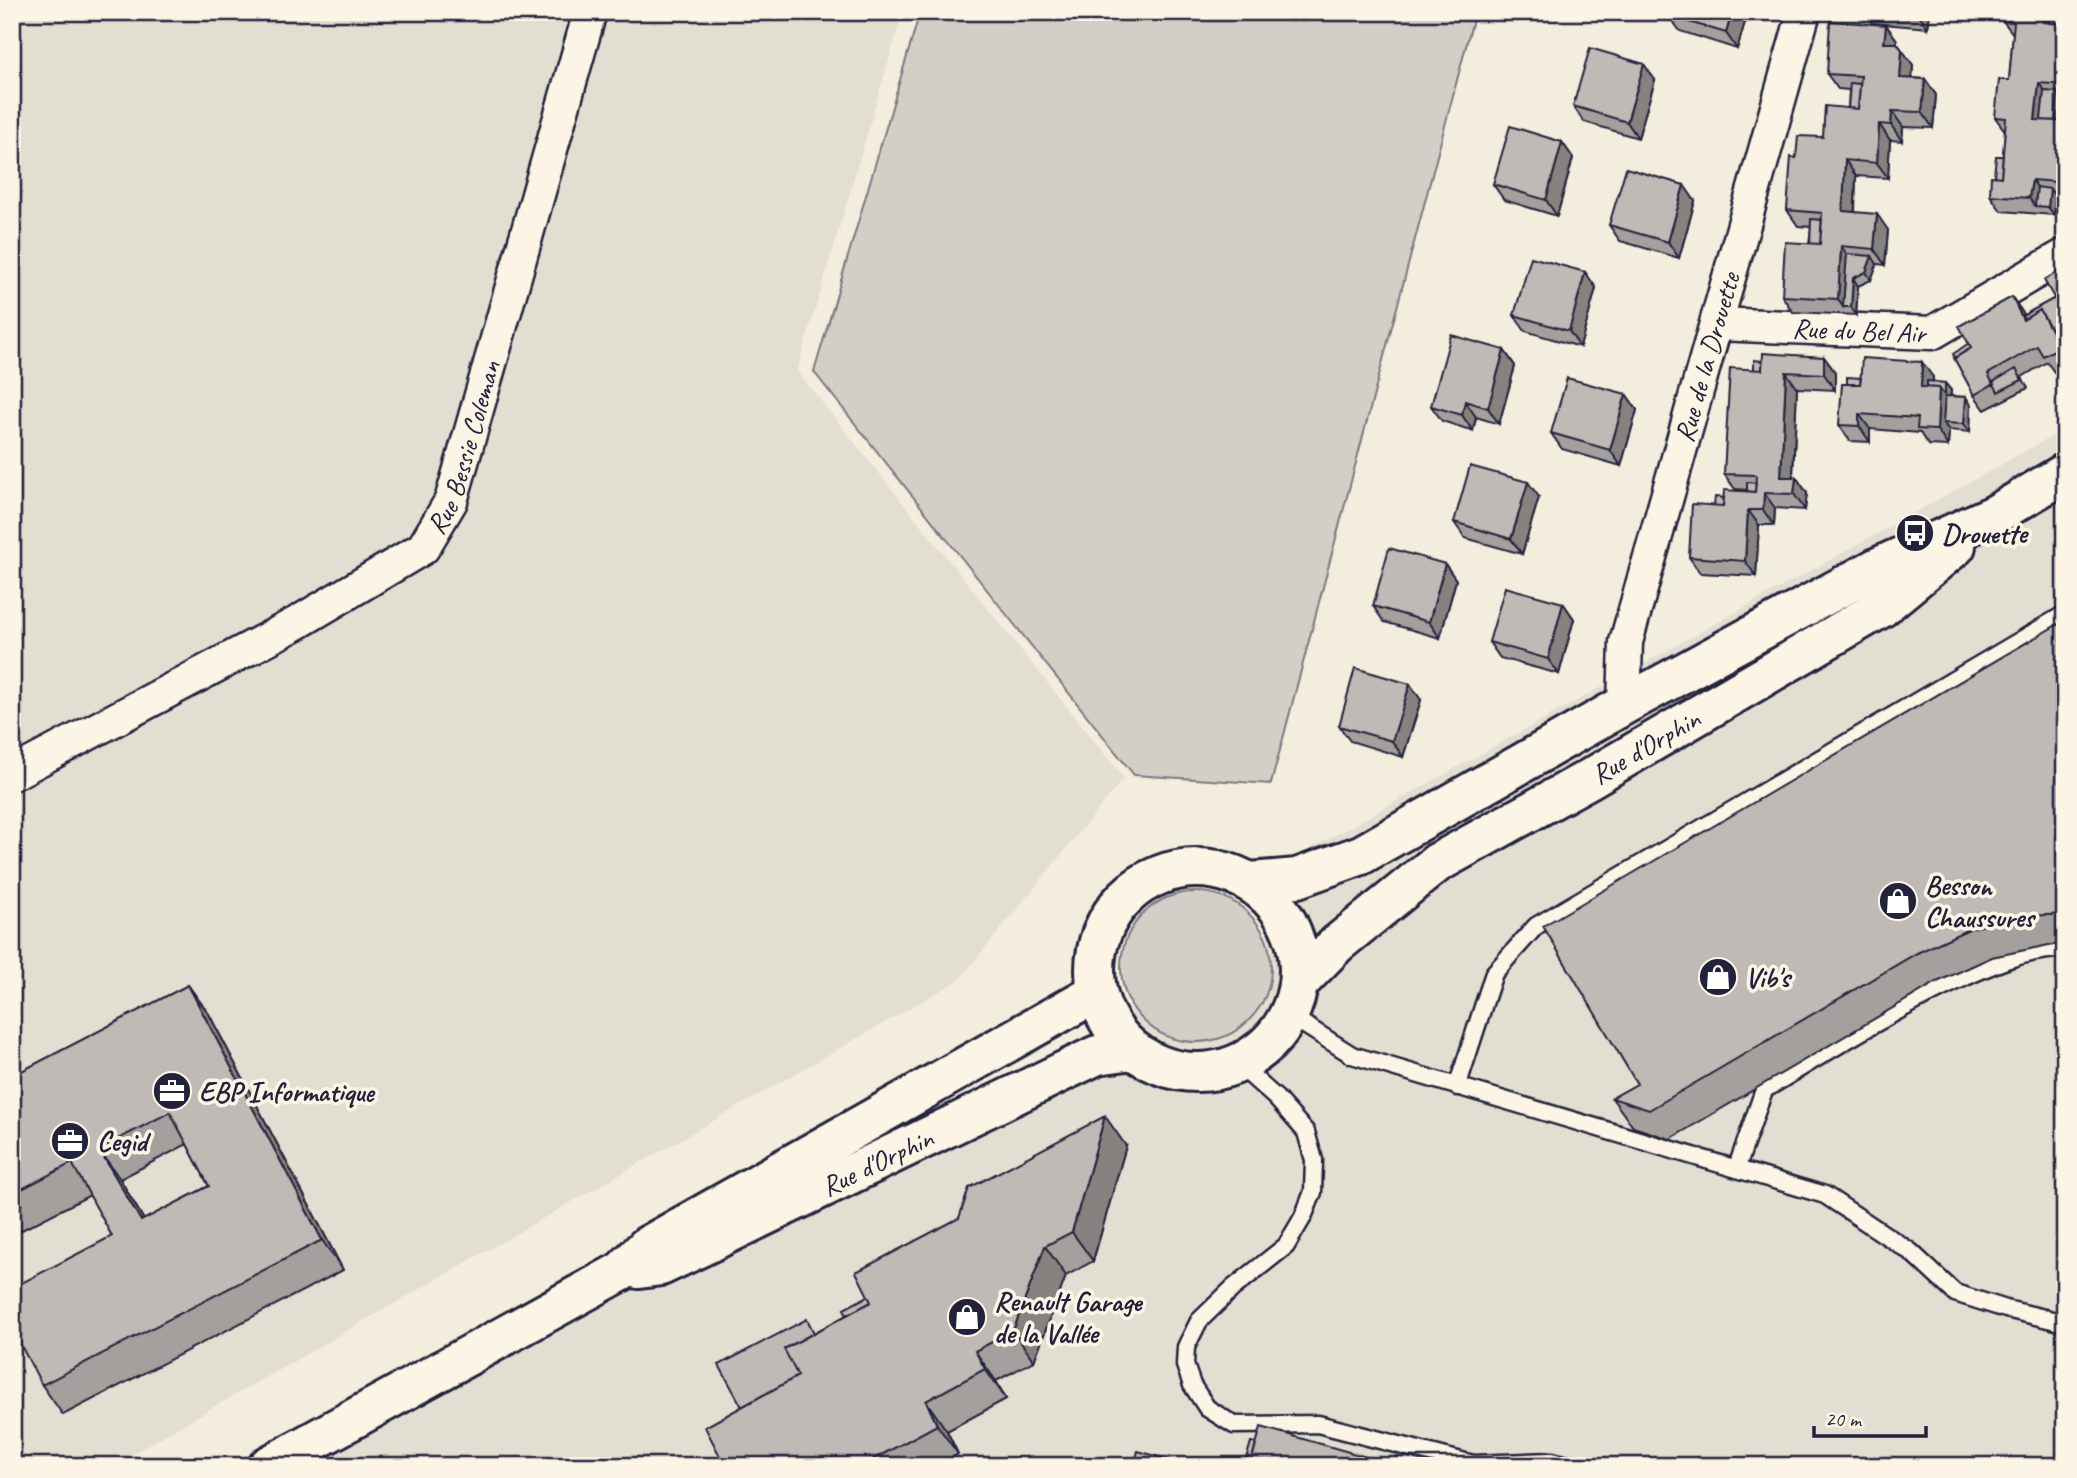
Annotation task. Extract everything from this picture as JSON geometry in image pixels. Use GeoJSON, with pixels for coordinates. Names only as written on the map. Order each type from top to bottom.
{"type":"FeatureCollection","features":[{"type":"Feature","properties":{"kind":"main road","name":"Rue d'Orphin"},"geometry":{"type":"LineString","coordinates":[[1250,882],[1297,878],[1361,855],[1624,705],[1878,567],[1996,514],[2065,473]]}},
{"type":"Feature","properties":{"kind":"main road","name":"Rue d'Orphin"},"geometry":{"type":"LineString","coordinates":[[1294,999],[1337,944],[1437,863],[1589,779],[1881,608],[1996,514]]}},
{"type":"Feature","properties":{"kind":"main road"},"geometry":{"type":"LineString","coordinates":[[1624,705],[1632,752]]}},
{"type":"Feature","properties":{"kind":"main road"},"geometry":{"type":"LineString","coordinates":[[1192,868],[1222,870],[1250,882],[1273,900],[1290,925],[1299,953],[1294,999],[1275,1037],[1238,1064],[1211,1071],[1183,1071],[1157,1064],[1133,1049],[1110,1024],[1097,992],[1095,963],[1101,934],[1116,908],[1137,887],[1163,873],[1192,868]]}},
{"type":"Feature","properties":{"kind":"main road","name":"Rue d'Orphin"},"geometry":{"type":"LineString","coordinates":[[268,1466],[622,1272],[647,1246],[1097,992]]}},
{"type":"Feature","properties":{"kind":"main road","name":"Rue d'Orphin"},"geometry":{"type":"LineString","coordinates":[[622,1272],[661,1266],[1097,1055],[1133,1049]]}},
{"type":"Feature","properties":{"kind":"street","name":"Rue Bessie Coleman"},"geometry":{"type":"LineString","coordinates":[[12,774],[297,623],[423,548],[451,501],[590,12]]}},
{"type":"Feature","properties":{"kind":"street","name":"Rue de la Drouette"},"geometry":{"type":"LineString","coordinates":[[1624,705],[1626,642],[1804,12]]}},
{"type":"Feature","properties":{"kind":"street","name":"Rue du Bel Air"},"geometry":{"type":"LineString","coordinates":[[1717,324],[1931,333],[2065,255]]}},
{"type":"Feature","properties":{"kind":"lane"},"geometry":{"type":"LineString","coordinates":[[1457,1087],[1494,973],[1536,926],[2065,614]]}},
{"type":"Feature","properties":{"kind":"lane"},"geometry":{"type":"LineString","coordinates":[[1737,1167],[1764,1090],[1919,999],[1997,963],[2046,949],[2065,949]]}},
{"type":"Feature","properties":{"kind":"lane"},"geometry":{"type":"LineString","coordinates":[[1294,999],[1352,1055],[1825,1195],[1911,1252],[1955,1293],[2065,1323]]}},
{"type":"Feature","properties":{"kind":"lane"},"geometry":{"type":"LineString","coordinates":[[1238,1064],[1276,1098],[1306,1132],[1314,1160],[1312,1192],[1303,1217],[1286,1246],[1234,1288],[1199,1321],[1186,1347],[1185,1365],[1192,1385],[1207,1408],[1234,1425],[1318,1424],[1473,1464],[1552,1461],[1571,1466]]}},
{"type":"Feature","properties":{"kind":"shaded area"},"geometry":{"type":"Polygon","coordinates":[[[12,12],[903,12],[797,371],[1124,778],[959,980],[111,1466],[12,1466],[12,12]]]}},
{"type":"Feature","properties":{"kind":"shaded area"},"geometry":{"type":"Polygon","coordinates":[[[920,12],[1475,12],[1271,784],[1134,775],[814,372],[920,12]]]}},
{"type":"Feature","properties":{"kind":"shaded area"},"geometry":{"type":"Polygon","coordinates":[[[2065,429],[2065,1466],[293,1466],[495,1365],[1273,931],[1287,862],[2065,429]]]}},
{"type":"Feature","properties":{"kind":"shaded area"},"geometry":{"type":"Polygon","coordinates":[[[1196,892],[1225,898],[1249,914],[1265,938],[1271,967],[1265,996],[1249,1020],[1225,1036],[1196,1042],[1167,1036],[1143,1020],[1127,996],[1121,967],[1127,938],[1143,914],[1167,898],[1196,892]]]}},
{"type":"Feature","properties":{"kind":"building"},"geometry":{"type":"Polygon","coordinates":[[[1670,12],[1732,12],[1726,33],[1669,16],[1670,12]]]}},
{"type":"Feature","properties":{"kind":"building"},"geometry":{"type":"Polygon","coordinates":[[[1867,12],[1879,12],[1882,15],[1867,15],[1867,12]]]}},
{"type":"Feature","properties":{"kind":"building"},"geometry":{"type":"Polygon","coordinates":[[[2004,12],[2044,12],[2043,22],[2065,24],[2065,85],[2039,83],[2035,120],[2062,121],[2057,182],[2032,180],[2029,198],[1990,195],[1991,176],[2001,177],[2006,118],[1995,117],[1999,80],[2009,80],[2014,22],[2003,21],[2004,12]]]}},
{"type":"Feature","properties":{"kind":"building"},"geometry":{"type":"Polygon","coordinates":[[[2050,12],[2065,12],[2063,24],[2049,23],[2050,12]]]}},
{"type":"Feature","properties":{"kind":"building"},"geometry":{"type":"Polygon","coordinates":[[[1830,21],[1886,25],[1884,43],[1897,43],[1902,50],[1900,78],[1925,79],[1922,112],[1892,111],[1891,125],[1879,124],[1877,163],[1845,160],[1843,211],[1877,214],[1874,249],[1841,246],[1838,299],[1782,296],[1785,242],[1820,244],[1822,213],[1787,210],[1791,157],[1796,158],[1798,136],[1823,137],[1825,106],[1858,109],[1861,76],[1827,74],[1830,21]]]}},
{"type":"Feature","properties":{"kind":"building"},"geometry":{"type":"Polygon","coordinates":[[[1590,48],[1644,64],[1627,122],[1573,106],[1590,48]]]}},
{"type":"Feature","properties":{"kind":"building"},"geometry":{"type":"Polygon","coordinates":[[[1850,83],[1860,84],[1858,109],[1848,108],[1850,83]]]}},
{"type":"Feature","properties":{"kind":"building"},"geometry":{"type":"Polygon","coordinates":[[[2044,91],[2058,92],[2055,121],[2041,120],[2044,91]]]}},
{"type":"Feature","properties":{"kind":"building"},"geometry":{"type":"Polygon","coordinates":[[[1510,126],[1562,142],[1546,200],[1493,184],[1510,126]]]}},
{"type":"Feature","properties":{"kind":"building"},"geometry":{"type":"Polygon","coordinates":[[[1996,156],[2003,156],[2001,177],[1994,176],[1996,156]]]}},
{"type":"Feature","properties":{"kind":"building"},"geometry":{"type":"Polygon","coordinates":[[[1626,168],[1684,185],[1668,242],[1609,225],[1626,168]]]}},
{"type":"Feature","properties":{"kind":"building"},"geometry":{"type":"Polygon","coordinates":[[[2037,187],[2050,189],[2048,207],[2035,206],[2037,187]]]}},
{"type":"Feature","properties":{"kind":"building"},"geometry":{"type":"Polygon","coordinates":[[[1811,219],[1822,220],[1820,244],[1810,244],[1811,219]]]}},
{"type":"Feature","properties":{"kind":"building"},"geometry":{"type":"Polygon","coordinates":[[[1847,254],[1872,256],[1866,272],[1853,278],[1851,307],[1843,307],[1847,254]]]}},
{"type":"Feature","properties":{"kind":"building"},"geometry":{"type":"Polygon","coordinates":[[[1531,257],[1585,272],[1569,331],[1514,315],[1531,257]]]}},
{"type":"Feature","properties":{"kind":"building"},"geometry":{"type":"Polygon","coordinates":[[[2065,268],[2065,317],[2044,280],[2065,268]]]}},
{"type":"Feature","properties":{"kind":"building"},"geometry":{"type":"Polygon","coordinates":[[[2012,297],[2023,320],[2040,310],[2060,347],[2043,356],[2037,346],[1988,374],[1993,384],[1974,395],[1954,358],[1971,348],[1959,326],[2012,297]]]}},
{"type":"Feature","properties":{"kind":"building"},"geometry":{"type":"Polygon","coordinates":[[[2055,298],[2065,317],[2065,353],[2040,310],[2024,319],[2022,316],[2055,298]]]}},
{"type":"Feature","properties":{"kind":"building"},"geometry":{"type":"Polygon","coordinates":[[[1451,335],[1504,350],[1488,408],[1465,401],[1462,415],[1431,406],[1451,335]]]}},
{"type":"Feature","properties":{"kind":"building"},"geometry":{"type":"Polygon","coordinates":[[[1969,343],[1971,348],[1955,358],[1953,354],[1969,343]]]}},
{"type":"Feature","properties":{"kind":"building"},"geometry":{"type":"Polygon","coordinates":[[[1763,353],[1824,357],[1824,374],[1786,372],[1781,477],[1796,477],[1794,494],[1764,493],[1763,510],[1748,510],[1745,561],[1689,557],[1692,504],[1723,506],[1724,490],[1755,492],[1756,475],[1724,474],[1730,368],[1762,370],[1763,353]]]}},
{"type":"Feature","properties":{"kind":"building"},"geometry":{"type":"Polygon","coordinates":[[[1862,358],[1922,362],[1921,387],[1939,388],[1937,430],[1917,429],[1918,418],[1859,414],[1859,426],[1839,425],[1842,384],[1860,384],[1862,358]]]}},
{"type":"Feature","properties":{"kind":"building"},"geometry":{"type":"Polygon","coordinates":[[[1754,360],[1762,361],[1762,370],[1754,370],[1754,360]]]}},
{"type":"Feature","properties":{"kind":"building"},"geometry":{"type":"Polygon","coordinates":[[[2016,369],[2022,380],[1998,392],[1993,382],[2016,369]]]}},
{"type":"Feature","properties":{"kind":"building"},"geometry":{"type":"Polygon","coordinates":[[[1847,377],[1861,378],[1860,384],[1847,384],[1847,377]]]}},
{"type":"Feature","properties":{"kind":"building"},"geometry":{"type":"Polygon","coordinates":[[[1567,378],[1626,394],[1610,450],[1551,433],[1567,378]]]}},
{"type":"Feature","properties":{"kind":"building"},"geometry":{"type":"Polygon","coordinates":[[[1927,381],[1945,383],[1945,396],[1939,388],[1927,387],[1927,381]]]}},
{"type":"Feature","properties":{"kind":"building"},"geometry":{"type":"Polygon","coordinates":[[[1945,396],[1966,397],[1964,424],[1943,423],[1945,396]]]}},
{"type":"Feature","properties":{"kind":"building"},"geometry":{"type":"Polygon","coordinates":[[[1470,466],[1528,482],[1511,539],[1454,522],[1470,466]]]}},
{"type":"Feature","properties":{"kind":"building"},"geometry":{"type":"Polygon","coordinates":[[[1747,482],[1756,483],[1755,492],[1747,491],[1747,482]]]}},
{"type":"Feature","properties":{"kind":"building"},"geometry":{"type":"Polygon","coordinates":[[[1715,497],[1724,498],[1723,506],[1714,506],[1715,497]]]}},
{"type":"Feature","properties":{"kind":"building"},"geometry":{"type":"Polygon","coordinates":[[[1389,548],[1445,564],[1429,622],[1373,606],[1389,548]]]}},
{"type":"Feature","properties":{"kind":"building"},"geometry":{"type":"Polygon","coordinates":[[[1505,587],[1563,603],[1548,659],[1489,642],[1505,587]]]}},
{"type":"Feature","properties":{"kind":"building"},"geometry":{"type":"Polygon","coordinates":[[[2065,620],[2065,914],[2028,916],[1971,928],[1917,953],[1649,1110],[1612,1098],[1637,1084],[1543,926],[2065,620]]]}},
{"type":"Feature","properties":{"kind":"building"},"geometry":{"type":"Polygon","coordinates":[[[1355,668],[1410,684],[1392,741],[1339,726],[1355,668]]]}},
{"type":"Feature","properties":{"kind":"building"},"geometry":{"type":"Polygon","coordinates":[[[188,985],[322,1240],[42,1385],[12,1329],[12,1288],[112,1236],[72,1163],[12,1194],[12,1076],[188,985]],[[170,1112],[99,1149],[141,1221],[209,1186],[170,1112]]]}},
{"type":"Feature","properties":{"kind":"building","name":"Renault Garage de la Vallée"},"geometry":{"type":"Polygon","coordinates":[[[1105,1116],[1072,1232],[1045,1246],[1013,1331],[975,1351],[985,1369],[926,1401],[937,1425],[861,1466],[846,1466],[844,1462],[837,1466],[725,1466],[705,1427],[798,1376],[784,1349],[871,1302],[856,1272],[959,1218],[969,1188],[1105,1116]]]}},
{"type":"Feature","properties":{"kind":"building"},"geometry":{"type":"Polygon","coordinates":[[[868,1296],[871,1302],[847,1315],[844,1309],[868,1296]]]}},
{"type":"Feature","properties":{"kind":"building"},"geometry":{"type":"Polygon","coordinates":[[[807,1319],[814,1333],[784,1349],[798,1376],[742,1407],[719,1365],[807,1319]]]}},
{"type":"Feature","properties":{"kind":"building"},"geometry":{"type":"Polygon","coordinates":[[[1261,1427],[1398,1466],[1250,1466],[1261,1427]]]}},
{"type":"Feature","properties":{"kind":"building"},"geometry":{"type":"Polygon","coordinates":[[[1251,1442],[1256,1443],[1250,1466],[1244,1466],[1251,1442]]]}},
{"type":"Feature","properties":{"kind":"building"},"geometry":{"type":"Polygon","coordinates":[[[1138,1451],[1192,1466],[1134,1466],[1138,1451]]]}},
{"type":"Feature","properties":{"kind":"place","name":"Drouette"},"geometry":{"type":"Point","coordinates":[1915,533]}},
{"type":"Feature","properties":{"kind":"place","name":"Besson Chaussures"},"geometry":{"type":"Point","coordinates":[1898,901]}},
{"type":"Feature","properties":{"kind":"place","name":"Vib's"},"geometry":{"type":"Point","coordinates":[1718,977]}},
{"type":"Feature","properties":{"kind":"place","name":"EBP Informatique"},"geometry":{"type":"Point","coordinates":[172,1091]}},
{"type":"Feature","properties":{"kind":"place","name":"Cegid"},"geometry":{"type":"Point","coordinates":[70,1141]}},
{"type":"Feature","properties":{"kind":"place","name":"Renault Garage de la Vallée"},"geometry":{"type":"Point","coordinates":[967,1317]}}]}
